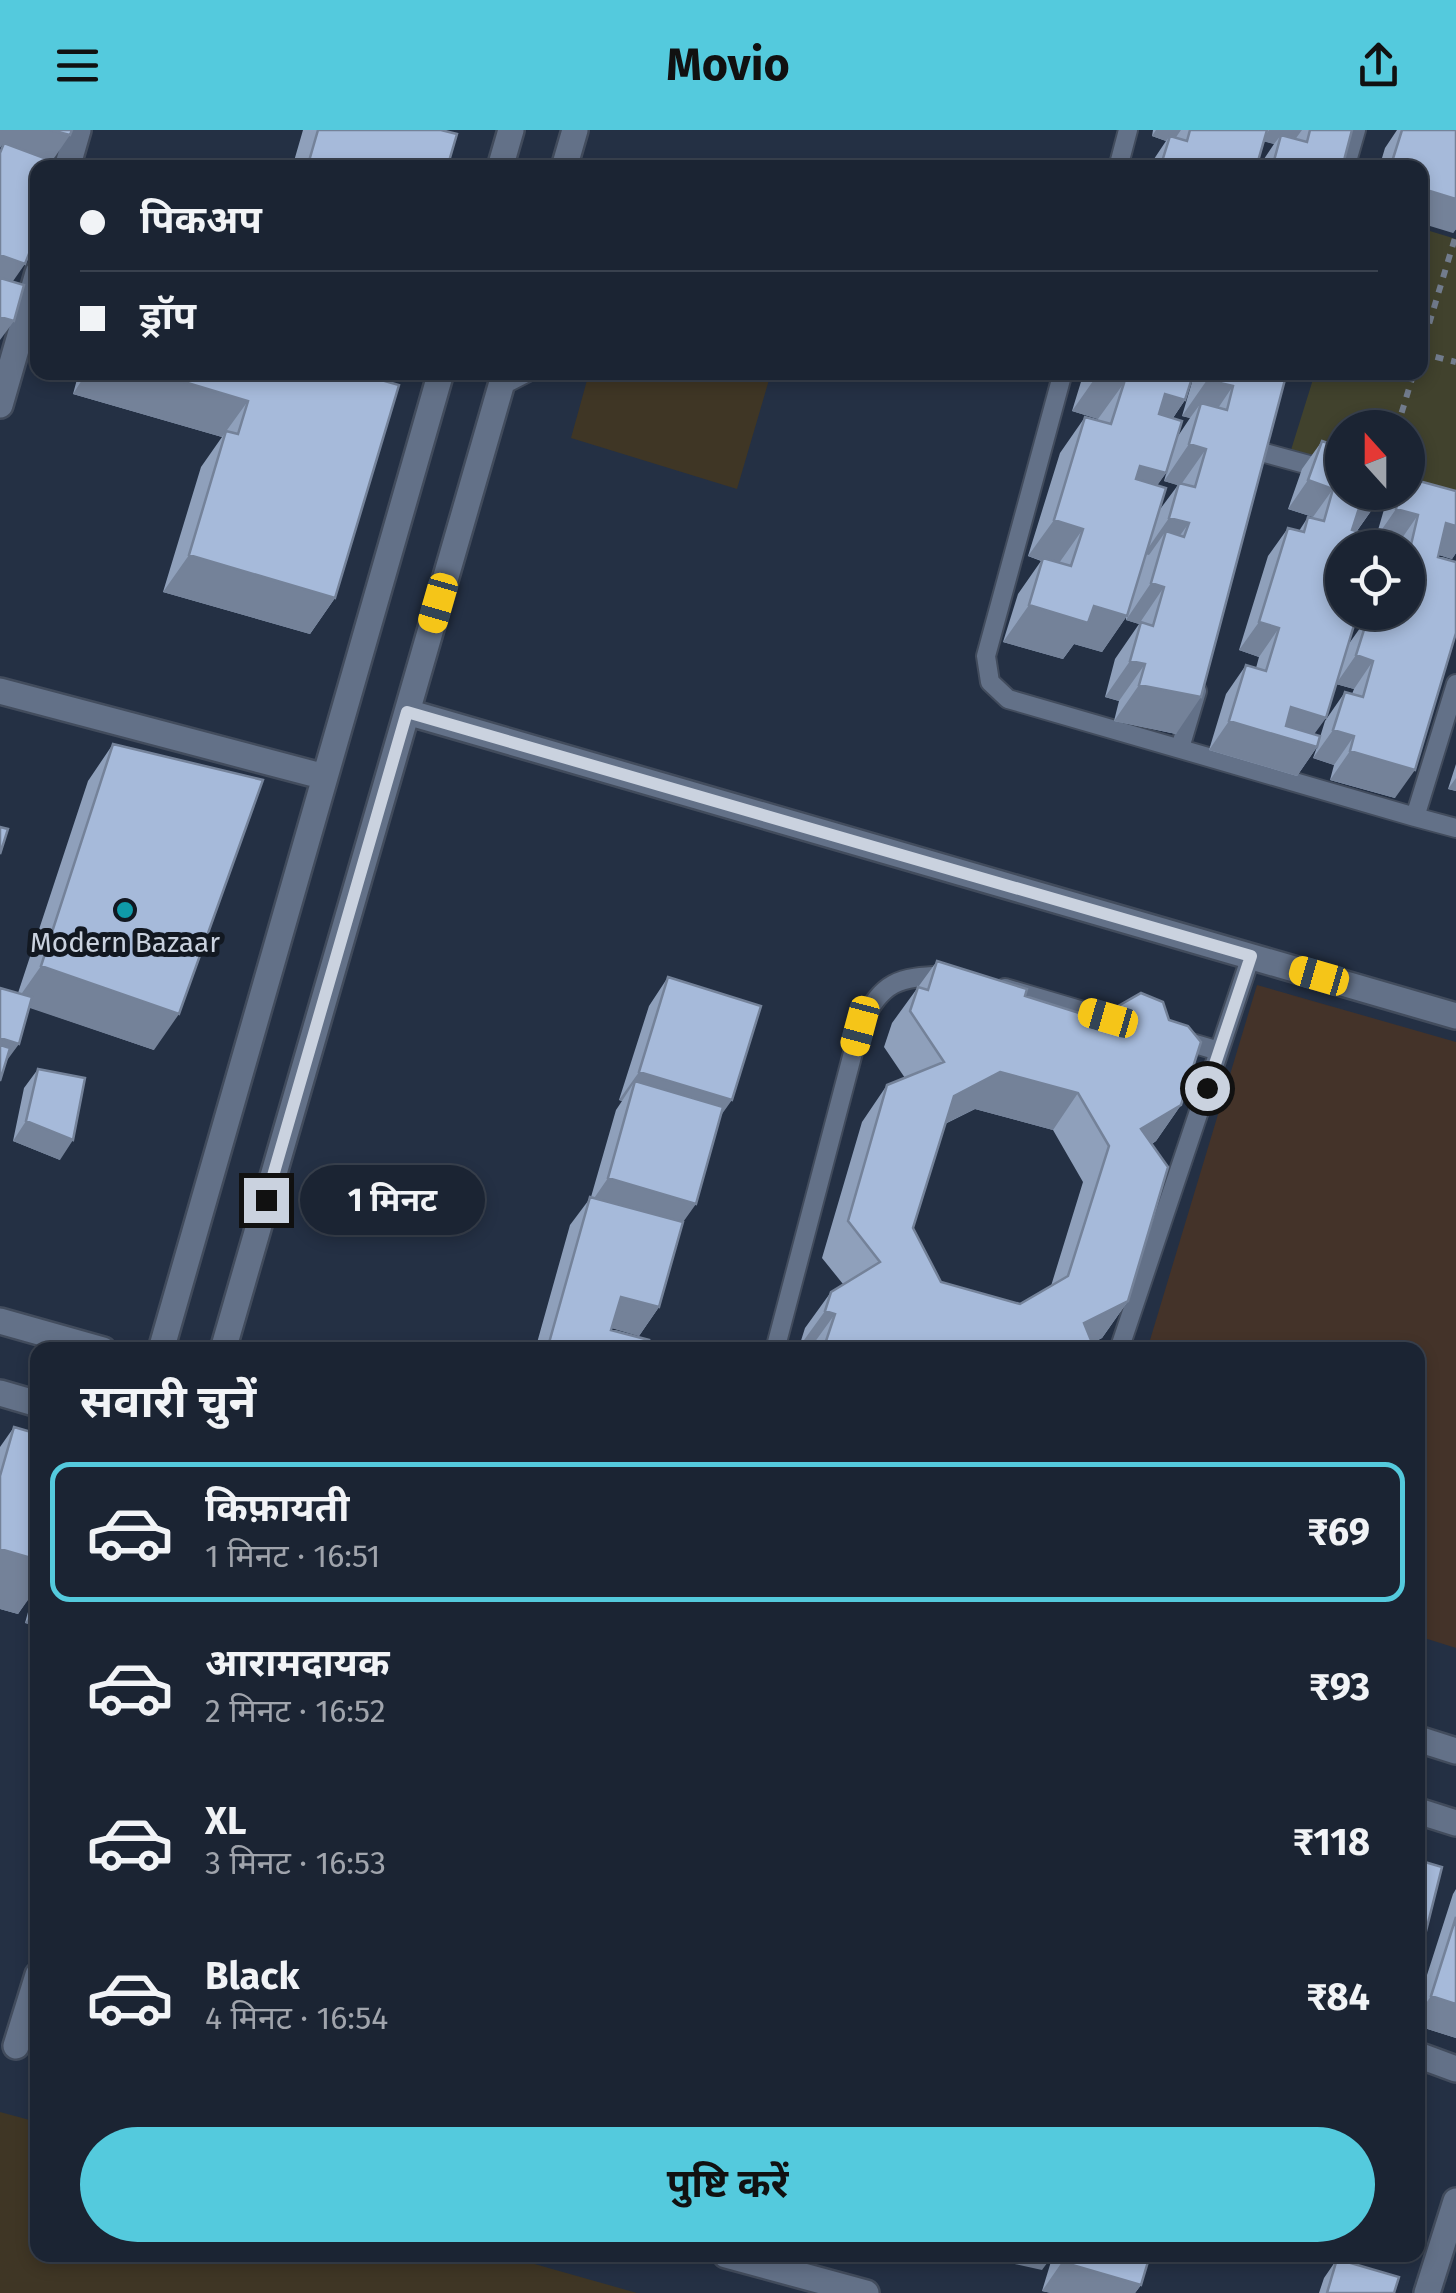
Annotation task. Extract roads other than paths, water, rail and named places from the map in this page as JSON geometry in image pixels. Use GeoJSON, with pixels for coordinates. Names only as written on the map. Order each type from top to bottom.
{"type":"FeatureCollection","features":[{"type":"Feature","properties":{"kind":"street"},"geometry":{"type":"LineString","coordinates":[[69,160],[78,130]]}},
{"type":"Feature","properties":{"kind":"street"},"geometry":{"type":"LineString","coordinates":[[502,160],[511,130]]}},
{"type":"Feature","properties":{"kind":"street"},"geometry":{"type":"LineString","coordinates":[[566,160],[575,130]]}},
{"type":"Feature","properties":{"kind":"street"},"geometry":{"type":"LineString","coordinates":[[0,405],[30,300]]}},
{"type":"Feature","properties":{"kind":"street"},"geometry":{"type":"LineString","coordinates":[[163,1342],[439,380]]}},
{"type":"Feature","properties":{"kind":"street"},"geometry":{"type":"LineString","coordinates":[[225,1342],[503,380]]}},
{"type":"Feature","properties":{"kind":"street"},"geometry":{"type":"LineString","coordinates":[[0,691],[326,777]]}},
{"type":"Feature","properties":{"kind":"street"},"geometry":{"type":"LineString","coordinates":[[407,712],[1456,1016]]}},
{"type":"Feature","properties":{"kind":"street"},"geometry":{"type":"LineString","coordinates":[[0,1321],[75,1342]]}},
{"type":"Feature","properties":{"kind":"street"},"geometry":{"type":"LineString","coordinates":[[0,1393],[30,1402]]}},
{"type":"Feature","properties":{"kind":"street"},"geometry":{"type":"LineString","coordinates":[[1425,1742],[1456,1751]]}},
{"type":"Feature","properties":{"kind":"street"},"geometry":{"type":"LineString","coordinates":[[1425,1813],[1456,1823]]}},
{"type":"Feature","properties":{"kind":"street"},"geometry":{"type":"LineString","coordinates":[[18,2046],[30,2003]]}},
{"type":"Feature","properties":{"kind":"street"},"geometry":{"type":"LineString","coordinates":[[1425,2058],[1456,2069]]}},
{"type":"Feature","properties":{"kind":"street"},"geometry":{"type":"LineString","coordinates":[[1427,2293],[1456,2201]]}},
{"type":"Feature","properties":{"kind":"street"},"geometry":{"type":"LineString","coordinates":[[752,2262],[866,2293]]}},
{"type":"Feature","properties":{"kind":"lane"},"geometry":{"type":"LineString","coordinates":[[1120,160],[1128,130]]}},
{"type":"Feature","properties":{"kind":"lane"},"geometry":{"type":"LineString","coordinates":[[1348,160],[1356,130]]}},
{"type":"Feature","properties":{"kind":"lane"},"geometry":{"type":"LineString","coordinates":[[1061,380],[986,656],[990,682],[1008,699],[1456,828]]}},
{"type":"Feature","properties":{"kind":"lane"},"geometry":{"type":"LineString","coordinates":[[1264,453],[1325,469]]}},
{"type":"Feature","properties":{"kind":"lane"},"geometry":{"type":"LineString","coordinates":[[1180,748],[1202,674]]}},
{"type":"Feature","properties":{"kind":"lane"},"geometry":{"type":"LineString","coordinates":[[1415,817],[1456,684]]}},
{"type":"Feature","properties":{"kind":"lane"},"geometry":{"type":"LineString","coordinates":[[1122,1342],[1251,956]]}},
{"type":"Feature","properties":{"kind":"lane"},"geometry":{"type":"LineString","coordinates":[[777,1342],[860,1026],[882,990],[910,978],[958,975]]}},
{"type":"Feature","properties":{"kind":"lane"},"geometry":{"type":"LineString","coordinates":[[996,986],[1126,1024]]}},
{"type":"Feature","properties":{"kind":"lane"},"geometry":{"type":"LineString","coordinates":[[1164,1035],[1219,1051]]}},
{"type":"Feature","properties":{"kind":"place","name":"Modern Bazaar"},"geometry":{"type":"Point","coordinates":[125,910]}}]}
